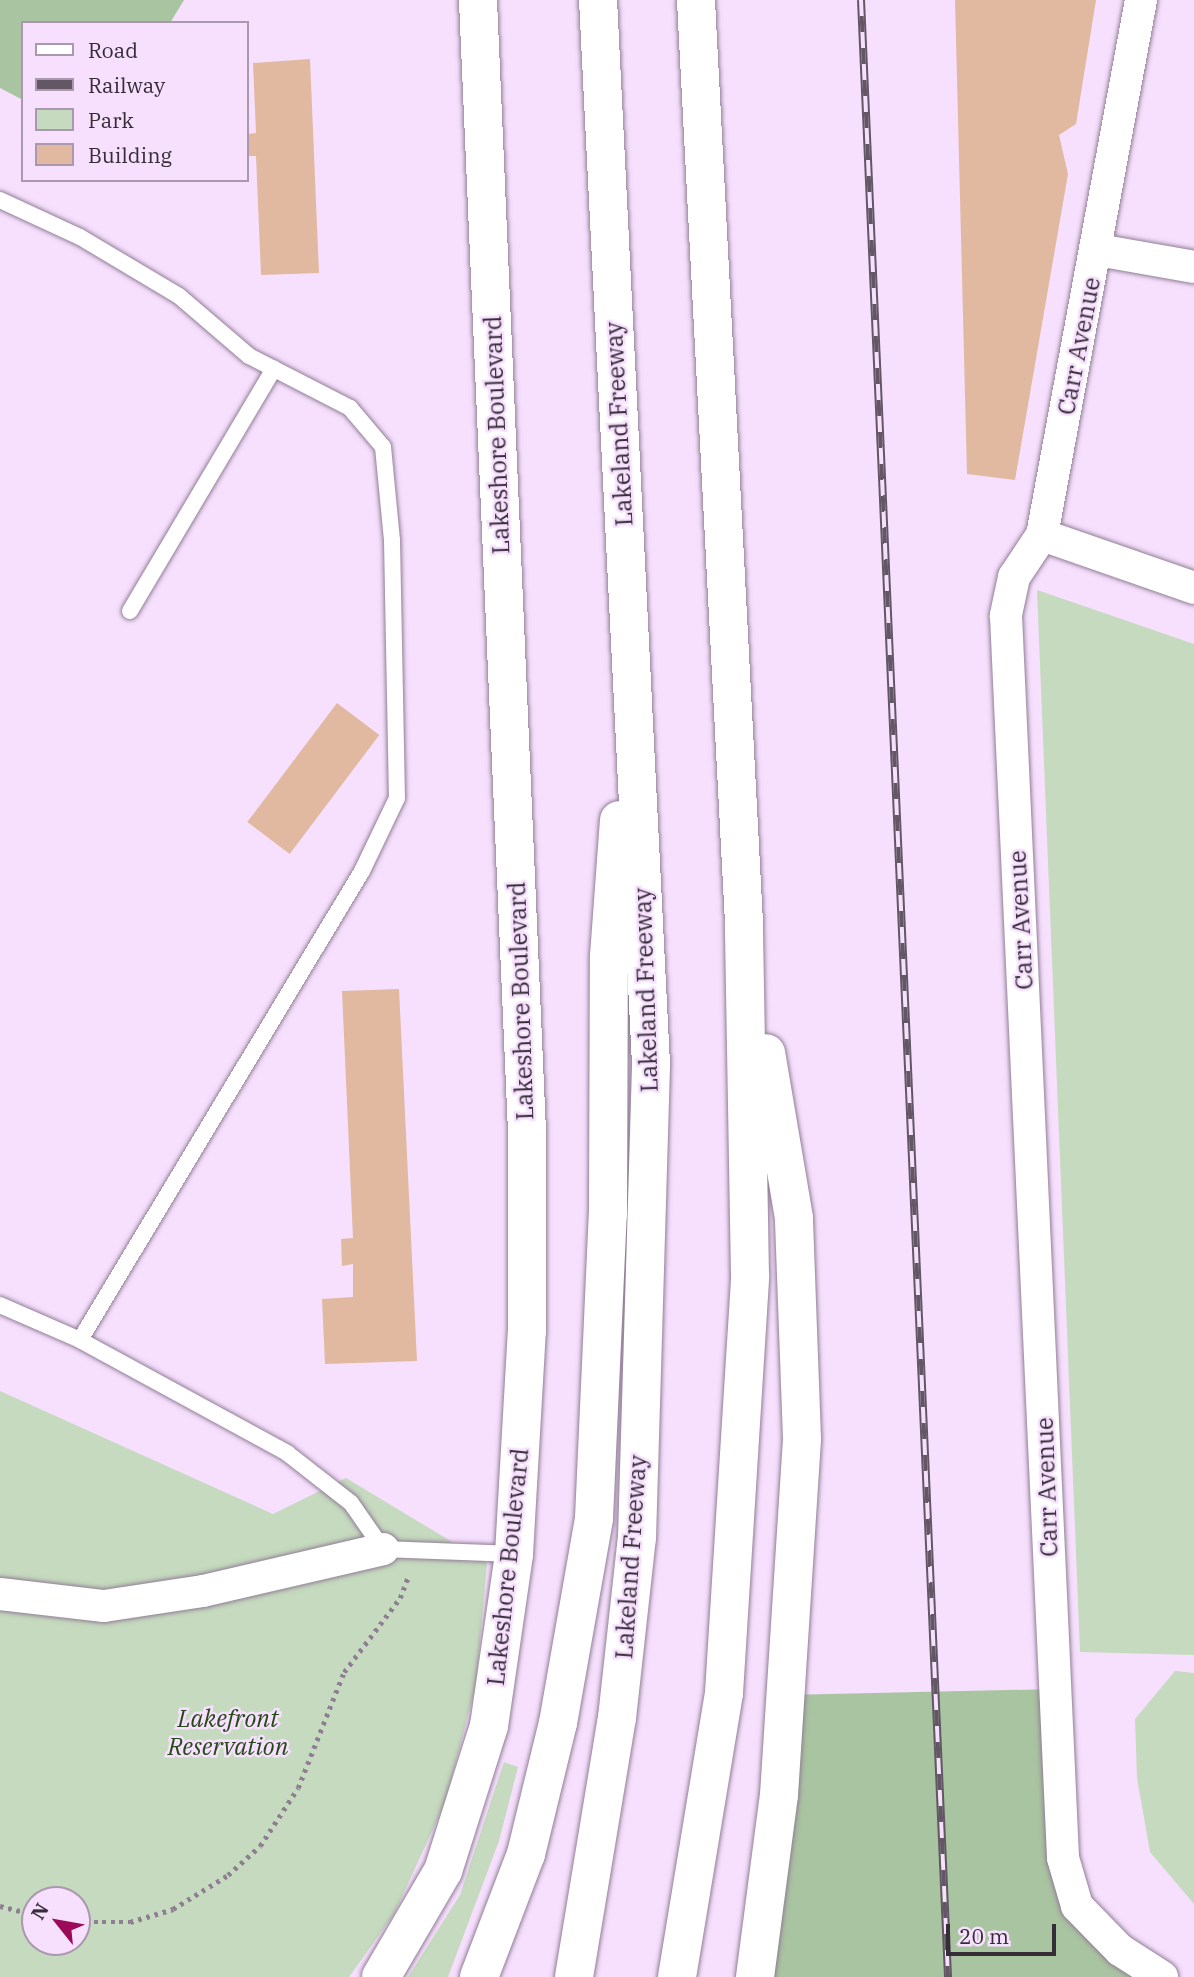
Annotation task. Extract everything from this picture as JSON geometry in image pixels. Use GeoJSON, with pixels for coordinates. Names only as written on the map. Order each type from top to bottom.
{"type":"FeatureCollection","features":[{"type":"Feature","properties":{"kind":"main road","name":"Lakeshore Boulevard"},"geometry":{"type":"LineString","coordinates":[[381,1977],[443,1871],[476,1781],[500,1669],[514,1553],[527,1332],[527,1132],[478,0]]}},
{"type":"Feature","properties":{"kind":"main road","name":"Lakeland Freeway"},"geometry":{"type":"LineString","coordinates":[[574,1977],[615,1732],[636,1538],[651,1064],[598,0]]}},
{"type":"Feature","properties":{"kind":"main road"},"geometry":{"type":"LineString","coordinates":[[677,1977],[724,1693],[747,1385],[744,923],[696,0]]}},
{"type":"Feature","properties":{"kind":"main road"},"geometry":{"type":"LineString","coordinates":[[479,1977],[529,1841],[558,1723],[594,1518],[608,1214],[609,956],[632,657]]}},
{"type":"Feature","properties":{"kind":"main road"},"geometry":{"type":"LineString","coordinates":[[744,923],[794,1218],[802,1439],[779,1796],[755,1977]]}},
{"type":"Feature","properties":{"kind":"street","name":"Carr Avenue"},"geometry":{"type":"LineString","coordinates":[[1142,0],[1098,250],[1042,535],[1014,578],[1006,616],[1063,1858],[1077,1906],[1120,1950],[1163,1977]]}},
{"type":"Feature","properties":{"kind":"street"},"geometry":{"type":"LineString","coordinates":[[1098,250],[1194,267]]}},
{"type":"Feature","properties":{"kind":"street"},"geometry":{"type":"LineString","coordinates":[[1042,535],[1194,588]]}},
{"type":"Feature","properties":{"kind":"street"},"geometry":{"type":"LineString","coordinates":[[0,1594],[104,1606],[399,1550]]}},
{"type":"Feature","properties":{"kind":"lane"},"geometry":{"type":"LineString","coordinates":[[0,200],[80,237],[179,296],[249,356],[350,408],[383,447],[397,618],[397,798],[362,871],[80,1340]]}},
{"type":"Feature","properties":{"kind":"lane"},"geometry":{"type":"LineString","coordinates":[[130,611],[274,368]]}},
{"type":"Feature","properties":{"kind":"lane"},"geometry":{"type":"LineString","coordinates":[[0,1305],[80,1340],[287,1452],[351,1503],[399,1550],[514,1553]]}},
{"type":"Feature","properties":{"kind":"path"},"geometry":{"type":"LineString","coordinates":[[91,1922],[130,1922],[173,1909],[228,1875],[260,1846],[299,1788],[344,1672],[400,1598],[399,1550]]}},
{"type":"Feature","properties":{"kind":"path"},"geometry":{"type":"LineString","coordinates":[[0,1906],[21,1911]]}},
{"type":"Feature","properties":{"kind":"green space"},"geometry":{"type":"Polygon","coordinates":[[[0,0],[184,0],[171,21],[21,21],[21,99],[0,88],[0,0]]]}},
{"type":"Feature","properties":{"kind":"green space"},"geometry":{"type":"Polygon","coordinates":[[[1037,590],[1194,644],[1194,1655],[1080,1652],[1037,590]]]}},
{"type":"Feature","properties":{"kind":"green space","name":"Lakefront Reservation"},"geometry":{"type":"Polygon","coordinates":[[[0,1391],[273,1514],[346,1478],[487,1563],[476,1685],[445,1803],[394,1914],[349,1977],[0,1977],[0,1391]]]}},
{"type":"Feature","properties":{"kind":"green space"},"geometry":{"type":"Polygon","coordinates":[[[1175,1671],[1194,1673],[1194,1904],[1150,1852],[1137,1778],[1135,1719],[1175,1671]]]}},
{"type":"Feature","properties":{"kind":"green space"},"geometry":{"type":"Polygon","coordinates":[[[1056,1689],[1070,1890],[1162,1977],[755,1977],[785,1695],[1056,1689]]]}},
{"type":"Feature","properties":{"kind":"green space"},"geometry":{"type":"Polygon","coordinates":[[[504,1762],[518,1767],[499,1841],[448,1977],[408,1977],[460,1895],[504,1762]]]}},
{"type":"Feature","properties":{"kind":"building"},"geometry":{"type":"Polygon","coordinates":[[[955,0],[1096,0],[1076,124],[1059,135],[1068,174],[1015,480],[967,474],[955,0]]]}},
{"type":"Feature","properties":{"kind":"building"},"geometry":{"type":"Polygon","coordinates":[[[310,59],[319,273],[261,275],[256,156],[248,156],[248,134],[256,133],[253,63],[310,59]]]}},
{"type":"Feature","properties":{"kind":"building"},"geometry":{"type":"Polygon","coordinates":[[[337,703],[379,735],[290,854],[247,822],[337,703]]]}},
{"type":"Feature","properties":{"kind":"building"},"geometry":{"type":"Polygon","coordinates":[[[399,989],[417,1361],[325,1364],[322,1299],[353,1297],[353,1264],[342,1266],[341,1239],[353,1238],[342,991],[399,989]]]}},
{"type":"Feature","properties":{"kind":"railway"},"geometry":{"type":"LineString","coordinates":[[861,0],[948,1977]]}}]}
